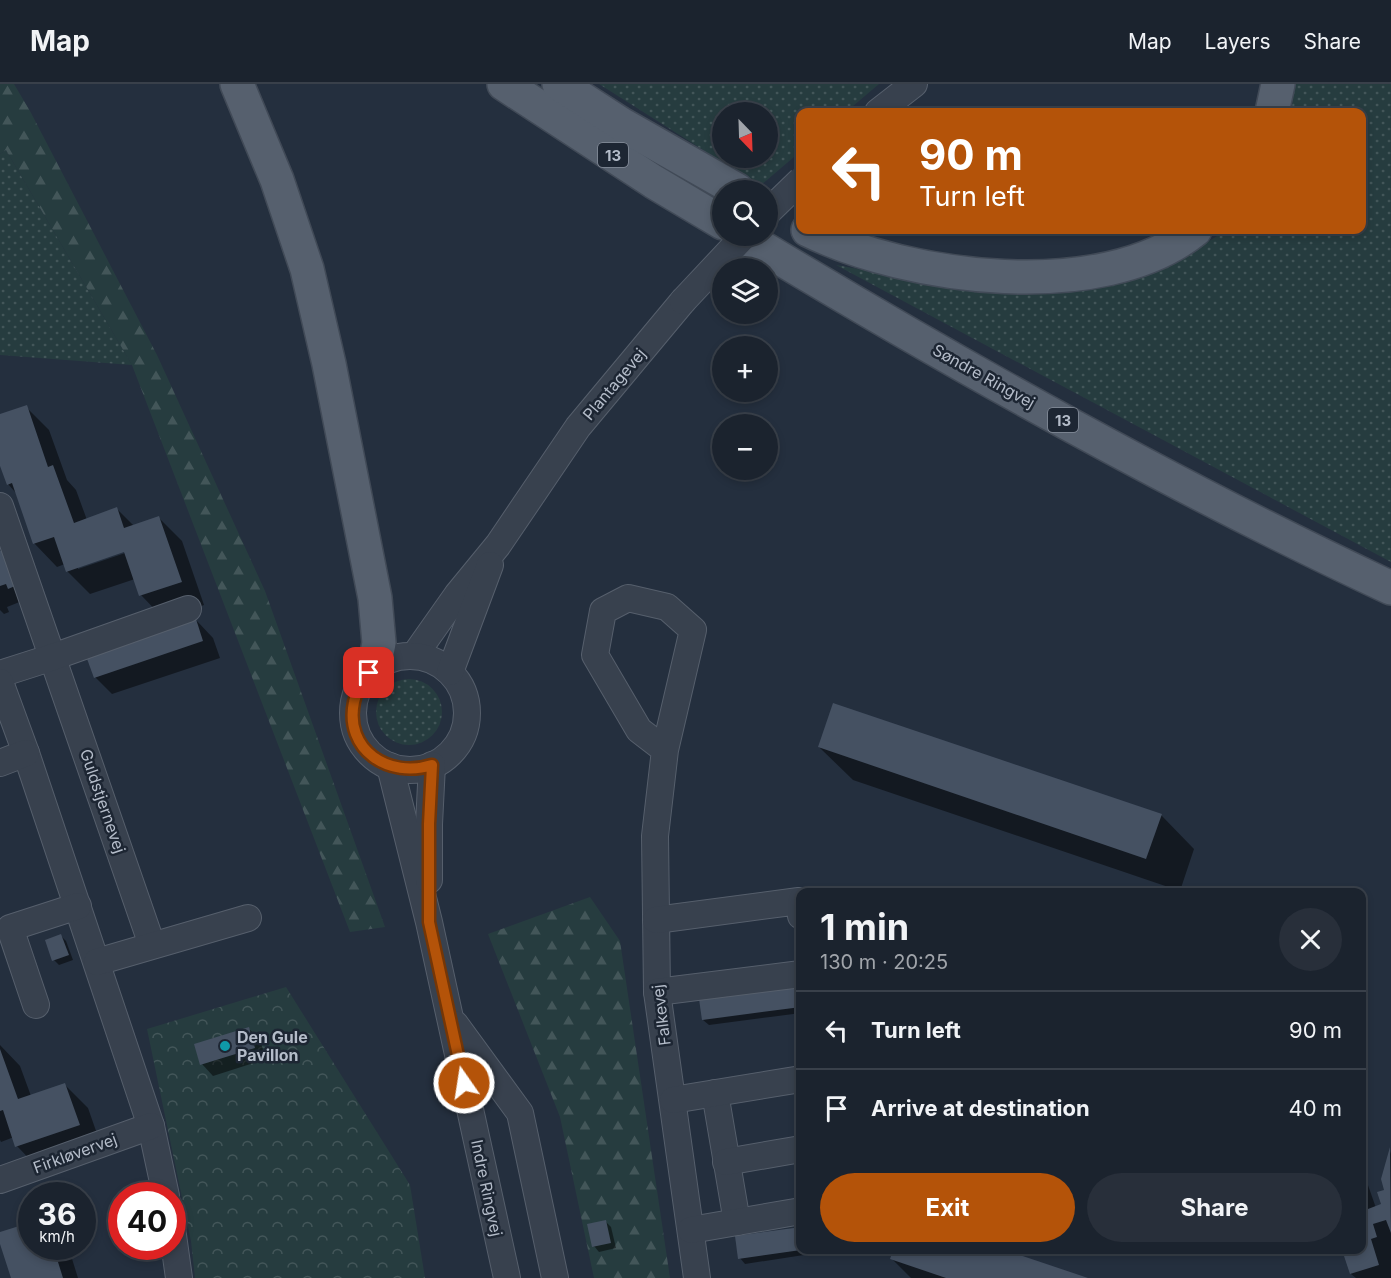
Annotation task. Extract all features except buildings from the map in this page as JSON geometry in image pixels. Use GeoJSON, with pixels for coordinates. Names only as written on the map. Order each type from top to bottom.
{"type":"FeatureCollection","features":[{"type":"Feature","properties":{"kind":"main road"},"geometry":{"type":"LineString","coordinates":[[237,84],[278,180],[303,258],[329,364],[375,598],[379,643],[369,673]]}},
{"type":"Feature","properties":{"kind":"main road","name":"13"},"geometry":{"type":"LineString","coordinates":[[504,84],[654,182],[712,216]]}},
{"type":"Feature","properties":{"kind":"main road"},"geometry":{"type":"LineString","coordinates":[[559,84],[621,124],[719,180]]}},
{"type":"Feature","properties":{"kind":"main road"},"geometry":{"type":"LineString","coordinates":[[1273,108],[1278,84]]}},
{"type":"Feature","properties":{"kind":"main road"},"geometry":{"type":"LineString","coordinates":[[778,215],[796,224]]}},
{"type":"Feature","properties":{"kind":"main road"},"geometry":{"type":"LineString","coordinates":[[818,234],[859,251],[938,270],[983,275],[1023,276],[1101,269],[1136,261],[1166,249],[1189,234]]}},
{"type":"Feature","properties":{"kind":"main road","name":"Søndre Ringvej"},"geometry":{"type":"LineString","coordinates":[[760,246],[1017,395],[1285,538],[1391,588]]}},
{"type":"Feature","properties":{"kind":"street"},"geometry":{"type":"LineString","coordinates":[[883,108],[914,84]]}},
{"type":"Feature","properties":{"kind":"street"},"geometry":{"type":"LineString","coordinates":[[778,201],[796,185]]}},
{"type":"Feature","properties":{"kind":"street","name":"Plantagevej"},"geometry":{"type":"LineString","coordinates":[[414,656],[457,595],[498,544],[578,427],[683,301],[735,246]]}},
{"type":"Feature","properties":{"kind":"street","name":"Guldstjernevej"},"geometry":{"type":"LineString","coordinates":[[1,510],[152,945]]}},
{"type":"Feature","properties":{"kind":"street","name":"Plantagevej"},"geometry":{"type":"LineString","coordinates":[[450,672],[498,544]]}},
{"type":"Feature","properties":{"kind":"street","name":"Falkevej"},"geometry":{"type":"LineString","coordinates":[[665,750],[639,730],[595,655],[603,611],[628,598],[667,607],[693,630],[665,750],[655,836],[657,992],[697,1278]]}},
{"type":"Feature","properties":{"kind":"street"},"geometry":{"type":"LineString","coordinates":[[0,674],[188,609]]}},
{"type":"Feature","properties":{"kind":"street"},"geometry":{"type":"LineString","coordinates":[[414,656],[433,661],[450,672],[464,696],[465,723],[461,736],[445,758],[419,769],[405,770],[376,759],[364,747],[354,725],[354,701],[369,673],[382,663],[397,657],[414,656]]}},
{"type":"Feature","properties":{"kind":"street"},"geometry":{"type":"LineString","coordinates":[[0,682],[151,1126],[163,1182]]}},
{"type":"Feature","properties":{"kind":"street"},"geometry":{"type":"LineString","coordinates":[[0,763],[26,753]]}},
{"type":"Feature","properties":{"kind":"street","name":"Indre Ringvej"},"geometry":{"type":"LineString","coordinates":[[429,922],[429,824],[432,765]]}},
{"type":"Feature","properties":{"kind":"street","name":"Indre Ringvej"},"geometry":{"type":"LineString","coordinates":[[390,766],[429,922],[507,1278]]}},
{"type":"Feature","properties":{"kind":"street"},"geometry":{"type":"LineString","coordinates":[[656,920],[796,901]]}},
{"type":"Feature","properties":{"kind":"street"},"geometry":{"type":"LineString","coordinates":[[36,1005],[10,928],[78,906]]}},
{"type":"Feature","properties":{"kind":"street"},"geometry":{"type":"LineString","coordinates":[[97,962],[248,918]]}},
{"type":"Feature","properties":{"kind":"street"},"geometry":{"type":"LineString","coordinates":[[657,992],[796,975]]}},
{"type":"Feature","properties":{"kind":"street"},"geometry":{"type":"LineString","coordinates":[[450,1017],[520,1113],[555,1278]]}},
{"type":"Feature","properties":{"kind":"street"},"geometry":{"type":"LineString","coordinates":[[673,1100],[796,1080]]}},
{"type":"Feature","properties":{"kind":"street"},"geometry":{"type":"LineString","coordinates":[[715,1093],[736,1222]]}},
{"type":"Feature","properties":{"kind":"street","name":"Firkløvervej"},"geometry":{"type":"LineString","coordinates":[[0,1180],[151,1126]]}},
{"type":"Feature","properties":{"kind":"street"},"geometry":{"type":"LineString","coordinates":[[726,1162],[796,1150]]}},
{"type":"Feature","properties":{"kind":"street"},"geometry":{"type":"LineString","coordinates":[[691,1230],[796,1212]]}},
{"type":"Feature","properties":{"kind":"street"},"geometry":{"type":"LineString","coordinates":[[176,1260],[179,1278]]}},
{"type":"Feature","properties":{"kind":"green space"},"geometry":{"type":"Polygon","coordinates":[[[0,84],[14,84],[30,111],[157,355],[265,591],[385,927],[350,932],[132,365],[6,150],[0,154],[0,84]]]}},
{"type":"Feature","properties":{"kind":"green space"},"geometry":{"type":"Polygon","coordinates":[[[599,84],[879,84],[851,108],[796,108],[796,155],[767,180],[751,180],[732,168],[778,168],[778,102],[712,102],[712,156],[599,84]]]}},
{"type":"Feature","properties":{"kind":"green space"},"geometry":{"type":"Polygon","coordinates":[[[1293,84],[1391,84],[1391,562],[836,265],[970,289],[1066,286],[1167,267],[1221,234],[1366,234],[1366,108],[1292,108],[1293,84]]]}},
{"type":"Feature","properties":{"kind":"green space"},"geometry":{"type":"Polygon","coordinates":[[[6,150],[132,365],[0,355],[0,154],[6,150]]]}},
{"type":"Feature","properties":{"kind":"green space"},"geometry":{"type":"Polygon","coordinates":[[[409,679],[422,682],[432,689],[439,699],[442,712],[439,725],[432,735],[422,742],[409,745],[396,742],[386,735],[379,725],[376,712],[379,699],[386,689],[396,682],[409,679]]]}},
{"type":"Feature","properties":{"kind":"green space"},"geometry":{"type":"Polygon","coordinates":[[[590,897],[620,941],[670,1278],[594,1278],[560,1117],[488,934],[590,897]]]}},
{"type":"Feature","properties":{"kind":"green space"},"geometry":{"type":"Polygon","coordinates":[[[286,987],[410,1185],[425,1278],[195,1278],[186,1217],[186,1182],[179,1182],[147,1029],[286,987]]]}},
{"type":"Feature","properties":{"kind":"place","name":"Den Gule Pavillon"},"geometry":{"type":"Point","coordinates":[225,1046]}},
{"type":"Feature","properties":{"kind":"route"},"geometry":{"type":"LineString","coordinates":[[369,673],[354,701],[353,717],[356,733],[364,747],[376,759],[405,770],[432,765],[429,824],[429,922],[464,1083]]}}]}
